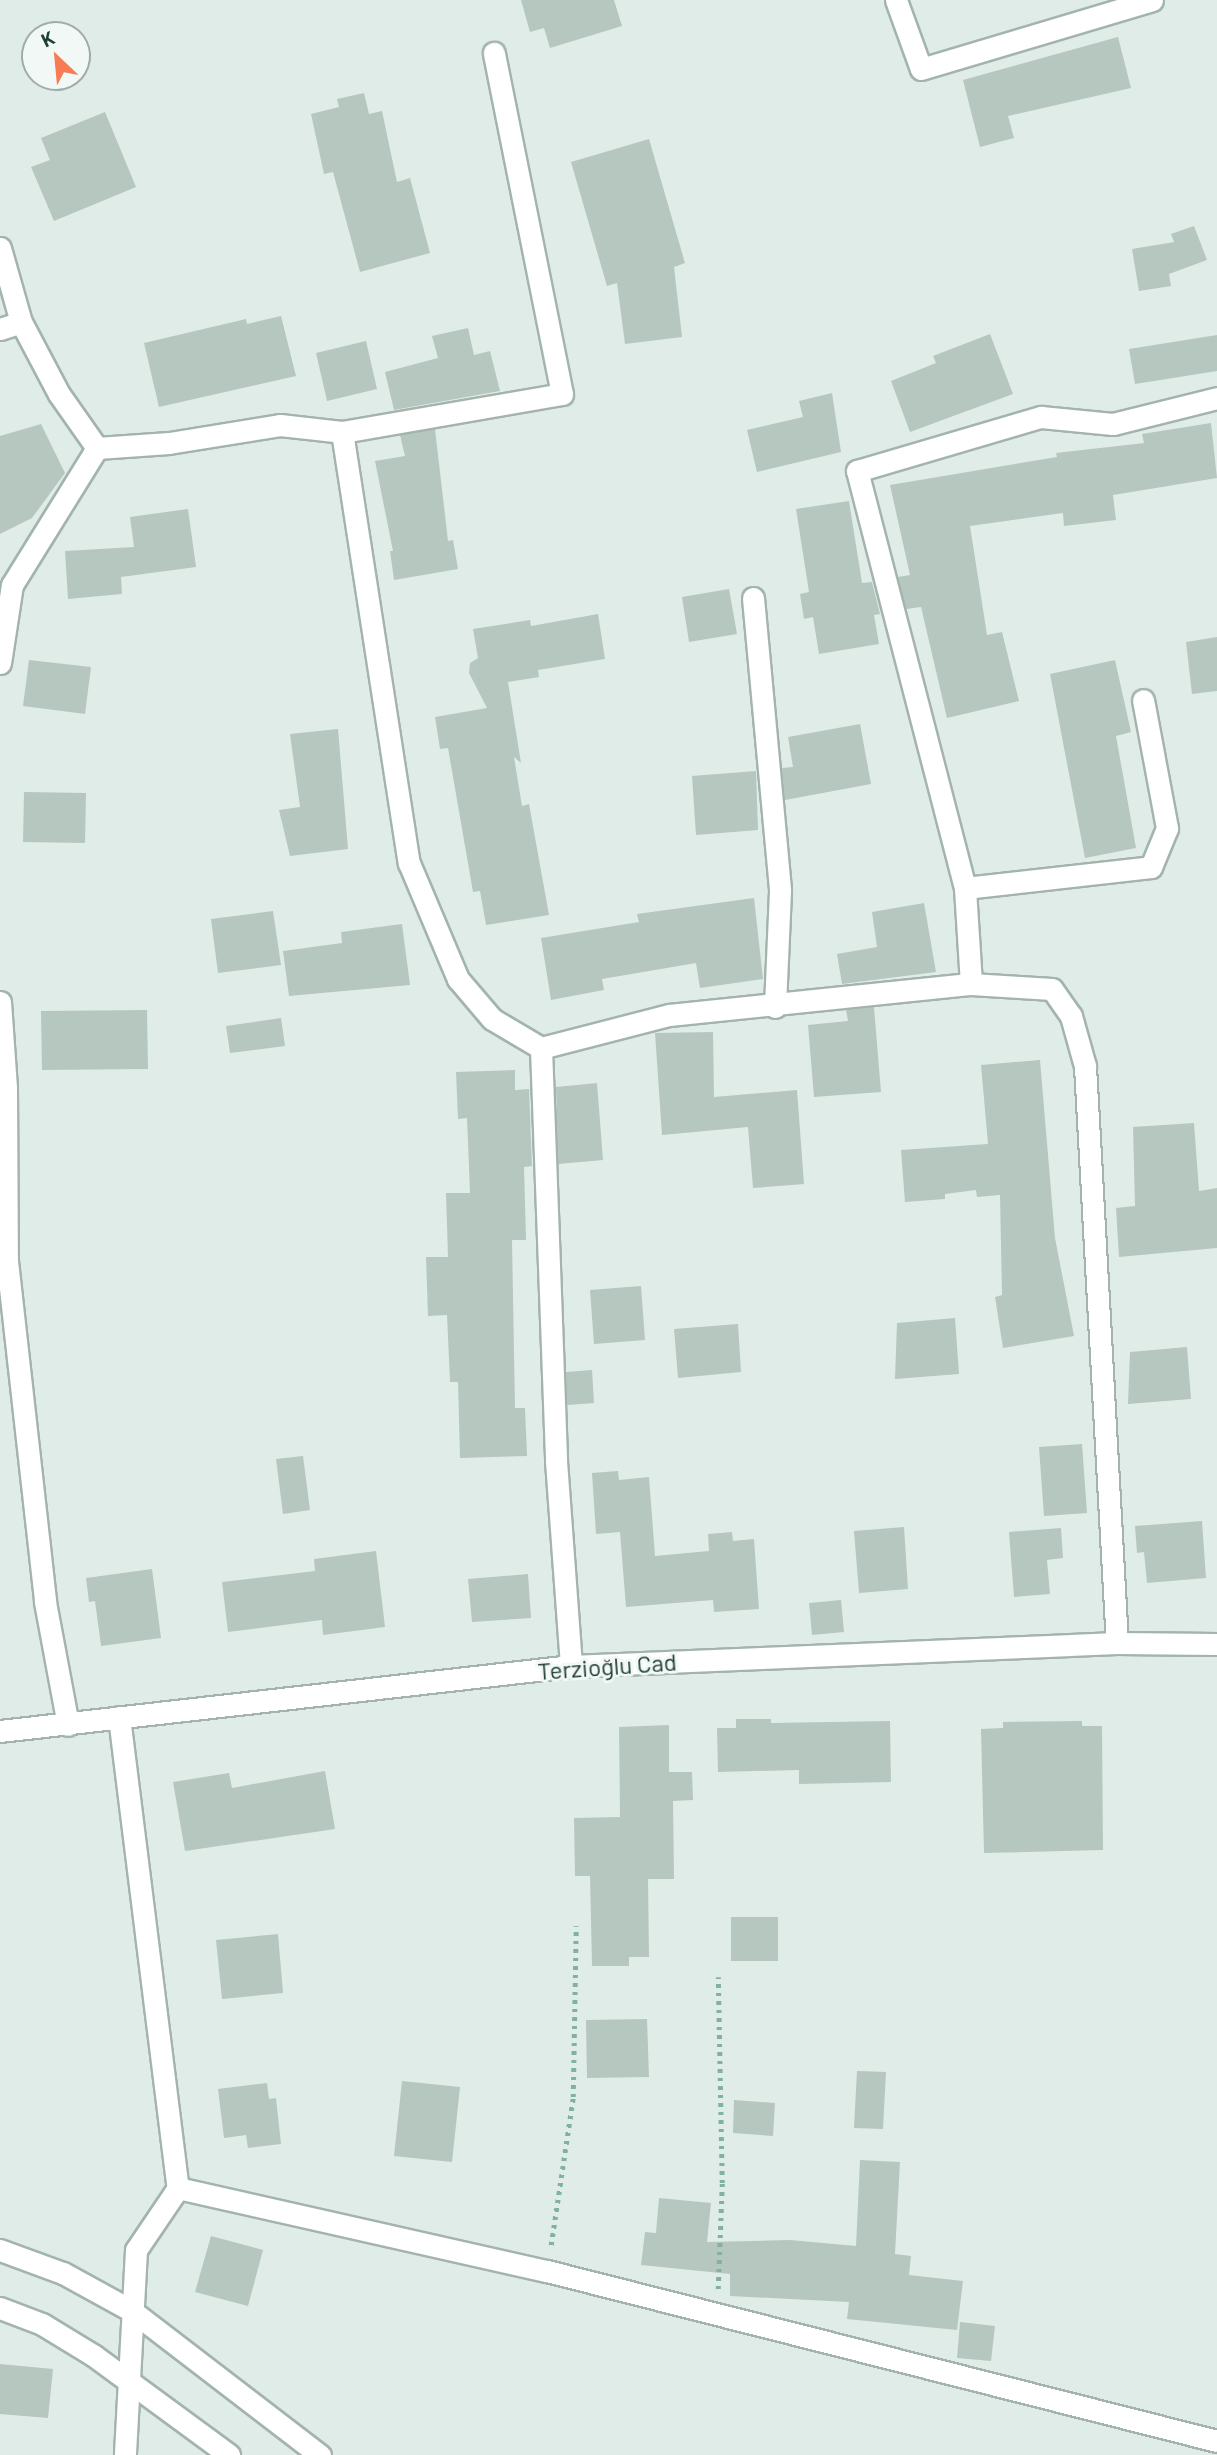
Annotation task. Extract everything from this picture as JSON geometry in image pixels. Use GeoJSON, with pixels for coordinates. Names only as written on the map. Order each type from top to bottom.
{"type":"FeatureCollection","features":[{"type":"Feature","properties":{"kind":"street"},"geometry":{"type":"LineString","coordinates":[[896,0],[921,69],[1152,0]]}},
{"type":"Feature","properties":{"kind":"street"},"geometry":{"type":"LineString","coordinates":[[97,447],[169,443],[280,425],[342,432],[562,394],[494,53]]}},
{"type":"Feature","properties":{"kind":"street"},"geometry":{"type":"LineString","coordinates":[[0,248],[21,322],[59,394],[97,447]]}},
{"type":"Feature","properties":{"kind":"street"},"geometry":{"type":"LineString","coordinates":[[0,329],[21,322]]}},
{"type":"Feature","properties":{"kind":"street"},"geometry":{"type":"LineString","coordinates":[[971,984],[965,888],[857,471],[1041,417],[1113,424],[1217,398]]}},
{"type":"Feature","properties":{"kind":"street"},"geometry":{"type":"LineString","coordinates":[[342,432],[409,863],[458,979],[492,1019],[541,1048],[669,1015],[775,1007],[971,984],[1052,989],[1071,1016],[1085,1066],[1117,1643]]}},
{"type":"Feature","properties":{"kind":"street"},"geometry":{"type":"LineString","coordinates":[[0,663],[12,585],[97,447]]}},
{"type":"Feature","properties":{"kind":"street"},"geometry":{"type":"LineString","coordinates":[[753,598],[780,891],[775,1007]]}},
{"type":"Feature","properties":{"kind":"street"},"geometry":{"type":"LineString","coordinates":[[965,888],[1152,867],[1167,828],[1143,700]]}},
{"type":"Feature","properties":{"kind":"street"},"geometry":{"type":"LineString","coordinates":[[0,1002],[7,1261],[45,1602],[68,1725]]}},
{"type":"Feature","properties":{"kind":"street"},"geometry":{"type":"LineString","coordinates":[[541,1048],[556,1461],[571,1666]]}},
{"type":"Feature","properties":{"kind":"street","name":"Terzioğlu Cad"},"geometry":{"type":"LineString","coordinates":[[0,1731],[571,1666],[1117,1643],[1217,1644]]}},
{"type":"Feature","properties":{"kind":"street"},"geometry":{"type":"LineString","coordinates":[[118,1717],[178,2188],[136,2250],[125,2455]]}},
{"type":"Feature","properties":{"kind":"street"},"geometry":{"type":"LineString","coordinates":[[178,2188],[547,2270],[1217,2441]]}},
{"type":"Feature","properties":{"kind":"street"},"geometry":{"type":"LineString","coordinates":[[0,2250],[63,2273],[132,2311],[320,2455]]}},
{"type":"Feature","properties":{"kind":"street"},"geometry":{"type":"LineString","coordinates":[[0,2308],[42,2324],[131,2382],[229,2455]]}},
{"type":"Feature","properties":{"kind":"path"},"geometry":{"type":"LineString","coordinates":[[547,2270],[573,2097],[576,1926]]}},
{"type":"Feature","properties":{"kind":"path"},"geometry":{"type":"LineString","coordinates":[[717,2315],[722,2183],[718,1977]]}},
{"type":"Feature","properties":{"kind":"building"},"geometry":{"type":"Polygon","coordinates":[[[521,0],[614,0],[622,26],[550,48],[544,28],[530,32],[521,0]]]}},
{"type":"Feature","properties":{"kind":"building"},"geometry":{"type":"Polygon","coordinates":[[[1118,37],[1131,88],[1008,116],[1014,138],[980,147],[963,80],[1118,37]]]}},
{"type":"Feature","properties":{"kind":"building"},"geometry":{"type":"Polygon","coordinates":[[[364,93],[369,114],[382,111],[397,182],[410,178],[430,253],[360,272],[333,172],[324,174],[311,114],[339,107],[337,99],[364,93]]]}},
{"type":"Feature","properties":{"kind":"building"},"geometry":{"type":"Polygon","coordinates":[[[105,112],[136,187],[54,221],[31,167],[50,160],[41,138],[105,112]]]}},
{"type":"Feature","properties":{"kind":"building"},"geometry":{"type":"Polygon","coordinates":[[[649,139],[685,263],[674,267],[682,337],[625,344],[617,283],[607,286],[571,162],[649,139]]]}},
{"type":"Feature","properties":{"kind":"building"},"geometry":{"type":"Polygon","coordinates":[[[1194,226],[1207,260],[1169,274],[1171,286],[1139,291],[1132,249],[1174,242],[1171,234],[1194,226]]]}},
{"type":"Feature","properties":{"kind":"building"},"geometry":{"type":"Polygon","coordinates":[[[281,316],[296,376],[159,407],[144,343],[246,319],[247,324],[281,316]]]}},
{"type":"Feature","properties":{"kind":"building"},"geometry":{"type":"Polygon","coordinates":[[[468,328],[474,355],[490,351],[500,391],[394,410],[385,372],[438,358],[432,336],[468,328]]]}},
{"type":"Feature","properties":{"kind":"building"},"geometry":{"type":"Polygon","coordinates":[[[990,334],[1013,394],[910,432],[891,381],[936,363],[933,356],[990,334]]]}},
{"type":"Feature","properties":{"kind":"building"},"geometry":{"type":"Polygon","coordinates":[[[1217,335],[1217,371],[1135,384],[1129,349],[1217,335]]]}},
{"type":"Feature","properties":{"kind":"building"},"geometry":{"type":"Polygon","coordinates":[[[366,341],[377,389],[327,401],[316,353],[366,341]]]}},
{"type":"Feature","properties":{"kind":"building"},"geometry":{"type":"Polygon","coordinates":[[[832,393],[841,452],[757,472],[747,430],[803,417],[799,401],[832,393]]]}},
{"type":"Feature","properties":{"kind":"building"},"geometry":{"type":"Polygon","coordinates":[[[1211,423],[1217,478],[1113,495],[1116,520],[1064,526],[1063,513],[970,526],[987,635],[1002,632],[1019,701],[947,718],[921,607],[906,609],[898,577],[910,575],[890,485],[1057,457],[1056,453],[1144,443],[1142,434],[1211,423]]]}},
{"type":"Feature","properties":{"kind":"building"},"geometry":{"type":"Polygon","coordinates":[[[41,424],[65,473],[32,518],[0,534],[0,436],[41,424]]]}},
{"type":"Feature","properties":{"kind":"building"},"geometry":{"type":"Polygon","coordinates":[[[435,429],[448,541],[453,540],[458,569],[394,580],[390,551],[393,551],[375,461],[405,456],[400,435],[435,429]]]}},
{"type":"Feature","properties":{"kind":"building"},"geometry":{"type":"Polygon","coordinates":[[[849,501],[862,583],[872,582],[880,614],[874,615],[879,644],[819,654],[813,617],[804,619],[800,594],[809,592],[796,509],[849,501]]]}},
{"type":"Feature","properties":{"kind":"building"},"geometry":{"type":"Polygon","coordinates":[[[188,509],[196,567],[121,577],[122,594],[68,599],[65,551],[134,547],[130,517],[188,509]]]}},
{"type":"Feature","properties":{"kind":"building"},"geometry":{"type":"Polygon","coordinates":[[[729,589],[737,634],[689,642],[682,597],[729,589]]]}},
{"type":"Feature","properties":{"kind":"building"},"geometry":{"type":"Polygon","coordinates":[[[598,614],[605,659],[538,670],[539,677],[508,682],[521,763],[514,757],[522,806],[529,804],[549,915],[486,925],[480,891],[473,892],[448,748],[440,749],[435,717],[487,708],[469,673],[470,663],[478,658],[473,629],[530,620],[531,626],[598,614]]]}},
{"type":"Feature","properties":{"kind":"building"},"geometry":{"type":"Polygon","coordinates":[[[1217,637],[1217,691],[1192,694],[1186,642],[1217,637]]]}},
{"type":"Feature","properties":{"kind":"building"},"geometry":{"type":"Polygon","coordinates":[[[29,660],[91,667],[85,714],[23,706],[29,660]]]}},
{"type":"Feature","properties":{"kind":"building"},"geometry":{"type":"Polygon","coordinates":[[[1115,660],[1131,732],[1116,736],[1136,848],[1085,858],[1050,674],[1115,660]]]}},
{"type":"Feature","properties":{"kind":"building"},"geometry":{"type":"Polygon","coordinates":[[[860,724],[871,784],[785,800],[782,768],[793,767],[788,737],[860,724]]]}},
{"type":"Feature","properties":{"kind":"building"},"geometry":{"type":"Polygon","coordinates":[[[338,729],[348,849],[290,856],[279,810],[300,807],[290,734],[338,729]]]}},
{"type":"Feature","properties":{"kind":"building"},"geometry":{"type":"Polygon","coordinates":[[[756,771],[758,830],[696,835],[692,776],[756,771]]]}},
{"type":"Feature","properties":{"kind":"building"},"geometry":{"type":"Polygon","coordinates":[[[24,792],[86,793],[85,843],[23,842],[24,792]]]}},
{"type":"Feature","properties":{"kind":"building"},"geometry":{"type":"Polygon","coordinates":[[[754,898],[763,979],[700,988],[696,963],[602,979],[604,990],[551,1000],[541,938],[639,922],[637,914],[754,898]]]}},
{"type":"Feature","properties":{"kind":"building"},"geometry":{"type":"Polygon","coordinates":[[[924,903],[936,972],[842,984],[837,954],[877,947],[872,912],[924,903]]]}},
{"type":"Feature","properties":{"kind":"building"},"geometry":{"type":"Polygon","coordinates":[[[273,911],[281,965],[218,973],[211,919],[273,911]]]}},
{"type":"Feature","properties":{"kind":"building"},"geometry":{"type":"Polygon","coordinates":[[[402,924],[410,985],[289,996],[283,951],[342,943],[341,932],[402,924]]]}},
{"type":"Feature","properties":{"kind":"building"},"geometry":{"type":"Polygon","coordinates":[[[874,1007],[881,1092],[814,1097],[808,1025],[848,1021],[846,1010],[874,1007]]]}},
{"type":"Feature","properties":{"kind":"building"},"geometry":{"type":"Polygon","coordinates":[[[147,1010],[148,1069],[42,1070],[41,1011],[147,1010]]]}},
{"type":"Feature","properties":{"kind":"building"},"geometry":{"type":"Polygon","coordinates":[[[281,1018],[285,1046],[230,1053],[226,1026],[281,1018]]]}},
{"type":"Feature","properties":{"kind":"building"},"geometry":{"type":"Polygon","coordinates":[[[713,1032],[714,1097],[797,1090],[804,1184],[753,1188],[748,1127],[662,1135],[655,1033],[713,1032]]]}},
{"type":"Feature","properties":{"kind":"building"},"geometry":{"type":"Polygon","coordinates":[[[1040,1060],[1055,1238],[1074,1336],[1003,1348],[995,1297],[1002,1295],[1000,1195],[977,1197],[976,1190],[945,1194],[945,1199],[905,1202],[901,1150],[988,1144],[981,1065],[1040,1060]]]}},
{"type":"Feature","properties":{"kind":"building"},"geometry":{"type":"Polygon","coordinates":[[[515,1070],[515,1090],[529,1089],[532,1166],[524,1167],[526,1240],[512,1240],[515,1408],[525,1408],[527,1456],[460,1458],[458,1382],[450,1382],[447,1315],[428,1316],[426,1257],[448,1257],[446,1193],[470,1193],[467,1118],[458,1119],[456,1072],[515,1070]]]}},
{"type":"Feature","properties":{"kind":"building"},"geometry":{"type":"Polygon","coordinates":[[[597,1083],[603,1160],[558,1164],[556,1087],[597,1083]]]}},
{"type":"Feature","properties":{"kind":"building"},"geometry":{"type":"Polygon","coordinates":[[[1194,1123],[1199,1191],[1217,1188],[1217,1248],[1119,1257],[1116,1208],[1135,1206],[1133,1127],[1194,1123]]]}},
{"type":"Feature","properties":{"kind":"building"},"geometry":{"type":"Polygon","coordinates":[[[641,1286],[645,1340],[594,1344],[590,1290],[641,1286]]]}},
{"type":"Feature","properties":{"kind":"building"},"geometry":{"type":"Polygon","coordinates":[[[955,1318],[959,1374],[895,1379],[897,1323],[955,1318]]]}},
{"type":"Feature","properties":{"kind":"building"},"geometry":{"type":"Polygon","coordinates":[[[738,1324],[741,1372],[678,1378],[674,1329],[738,1324]]]}},
{"type":"Feature","properties":{"kind":"building"},"geometry":{"type":"Polygon","coordinates":[[[1187,1347],[1191,1399],[1128,1404],[1130,1352],[1187,1347]]]}},
{"type":"Feature","properties":{"kind":"building"},"geometry":{"type":"Polygon","coordinates":[[[592,1370],[594,1403],[567,1405],[566,1372],[592,1370]]]}},
{"type":"Feature","properties":{"kind":"building"},"geometry":{"type":"Polygon","coordinates":[[[1082,1444],[1087,1513],[1044,1516],[1039,1447],[1082,1444]]]}},
{"type":"Feature","properties":{"kind":"building"},"geometry":{"type":"Polygon","coordinates":[[[303,1456],[310,1510],[283,1514],[276,1459],[303,1456]]]}},
{"type":"Feature","properties":{"kind":"building"},"geometry":{"type":"Polygon","coordinates":[[[618,1471],[619,1480],[649,1477],[655,1556],[709,1551],[708,1534],[732,1532],[733,1541],[754,1539],[759,1609],[714,1612],[713,1600],[626,1607],[620,1532],[596,1534],[592,1473],[618,1471]]]}},
{"type":"Feature","properties":{"kind":"building"},"geometry":{"type":"Polygon","coordinates":[[[1202,1521],[1206,1578],[1147,1583],[1144,1552],[1137,1553],[1135,1526],[1202,1521]]]}},
{"type":"Feature","properties":{"kind":"building"},"geometry":{"type":"Polygon","coordinates":[[[904,1527],[908,1589],[859,1593],[854,1531],[904,1527]]]}},
{"type":"Feature","properties":{"kind":"building"},"geometry":{"type":"Polygon","coordinates":[[[1061,1528],[1063,1558],[1047,1560],[1050,1594],[1014,1597],[1009,1532],[1061,1528]]]}},
{"type":"Feature","properties":{"kind":"building"},"geometry":{"type":"Polygon","coordinates":[[[376,1551],[385,1627],[323,1635],[322,1620],[228,1632],[222,1582],[315,1571],[314,1559],[376,1551]]]}},
{"type":"Feature","properties":{"kind":"building"},"geometry":{"type":"Polygon","coordinates":[[[152,1569],[161,1638],[101,1646],[95,1601],[89,1602],[86,1578],[152,1569]]]}},
{"type":"Feature","properties":{"kind":"building"},"geometry":{"type":"Polygon","coordinates":[[[528,1574],[531,1618],[472,1622],[468,1579],[528,1574]]]}},
{"type":"Feature","properties":{"kind":"building"},"geometry":{"type":"Polygon","coordinates":[[[841,1600],[844,1632],[812,1635],[809,1603],[841,1600]]]}},
{"type":"Feature","properties":{"kind":"building"},"geometry":{"type":"Polygon","coordinates":[[[736,1719],[771,1719],[771,1723],[890,1721],[891,1782],[799,1784],[799,1770],[718,1772],[717,1728],[736,1728],[736,1719]]]}},
{"type":"Feature","properties":{"kind":"building"},"geometry":{"type":"Polygon","coordinates":[[[1082,1721],[1082,1726],[1102,1726],[1103,1850],[984,1853],[981,1729],[1003,1728],[1003,1722],[1082,1721]]]}},
{"type":"Feature","properties":{"kind":"building"},"geometry":{"type":"Polygon","coordinates":[[[669,1725],[669,1772],[692,1772],[693,1800],[673,1801],[674,1879],[648,1879],[649,1957],[629,1957],[629,1966],[592,1966],[590,1876],[575,1876],[574,1818],[620,1817],[619,1727],[669,1725]]]}},
{"type":"Feature","properties":{"kind":"building"},"geometry":{"type":"Polygon","coordinates":[[[325,1771],[335,1829],[185,1851],[173,1782],[229,1773],[232,1788],[325,1771]]]}},
{"type":"Feature","properties":{"kind":"building"},"geometry":{"type":"Polygon","coordinates":[[[731,1917],[778,1917],[778,1961],[731,1961],[731,1917]]]}},
{"type":"Feature","properties":{"kind":"building"},"geometry":{"type":"Polygon","coordinates":[[[278,1934],[283,1993],[222,1999],[216,1940],[278,1934]]]}},
{"type":"Feature","properties":{"kind":"building"},"geometry":{"type":"Polygon","coordinates":[[[647,2019],[649,2077],[587,2078],[586,2020],[647,2019]]]}},
{"type":"Feature","properties":{"kind":"building"},"geometry":{"type":"Polygon","coordinates":[[[857,2071],[886,2072],[883,2129],[854,2128],[857,2071]]]}},
{"type":"Feature","properties":{"kind":"building"},"geometry":{"type":"Polygon","coordinates":[[[402,2081],[460,2087],[452,2162],[394,2156],[402,2081]]]}},
{"type":"Feature","properties":{"kind":"building"},"geometry":{"type":"Polygon","coordinates":[[[267,2083],[269,2099],[276,2098],[281,2144],[248,2148],[246,2135],[224,2138],[218,2089],[267,2083]]]}},
{"type":"Feature","properties":{"kind":"building"},"geometry":{"type":"Polygon","coordinates":[[[734,2100],[775,2103],[773,2136],[733,2133],[734,2100]]]}},
{"type":"Feature","properties":{"kind":"building"},"geometry":{"type":"Polygon","coordinates":[[[860,2160],[900,2162],[895,2254],[911,2256],[909,2275],[963,2281],[957,2330],[847,2319],[849,2302],[730,2296],[730,2274],[641,2265],[645,2232],[656,2233],[659,2198],[711,2203],[707,2242],[790,2240],[856,2246],[860,2160]]]}},
{"type":"Feature","properties":{"kind":"building"},"geometry":{"type":"Polygon","coordinates":[[[211,2236],[263,2250],[248,2306],[195,2292],[211,2236]]]}},
{"type":"Feature","properties":{"kind":"building"},"geometry":{"type":"Polygon","coordinates":[[[960,2322],[995,2326],[991,2361],[957,2358],[960,2322]]]}},
{"type":"Feature","properties":{"kind":"building"},"geometry":{"type":"Polygon","coordinates":[[[0,2364],[53,2369],[48,2418],[0,2414],[0,2364]]]}}]}
